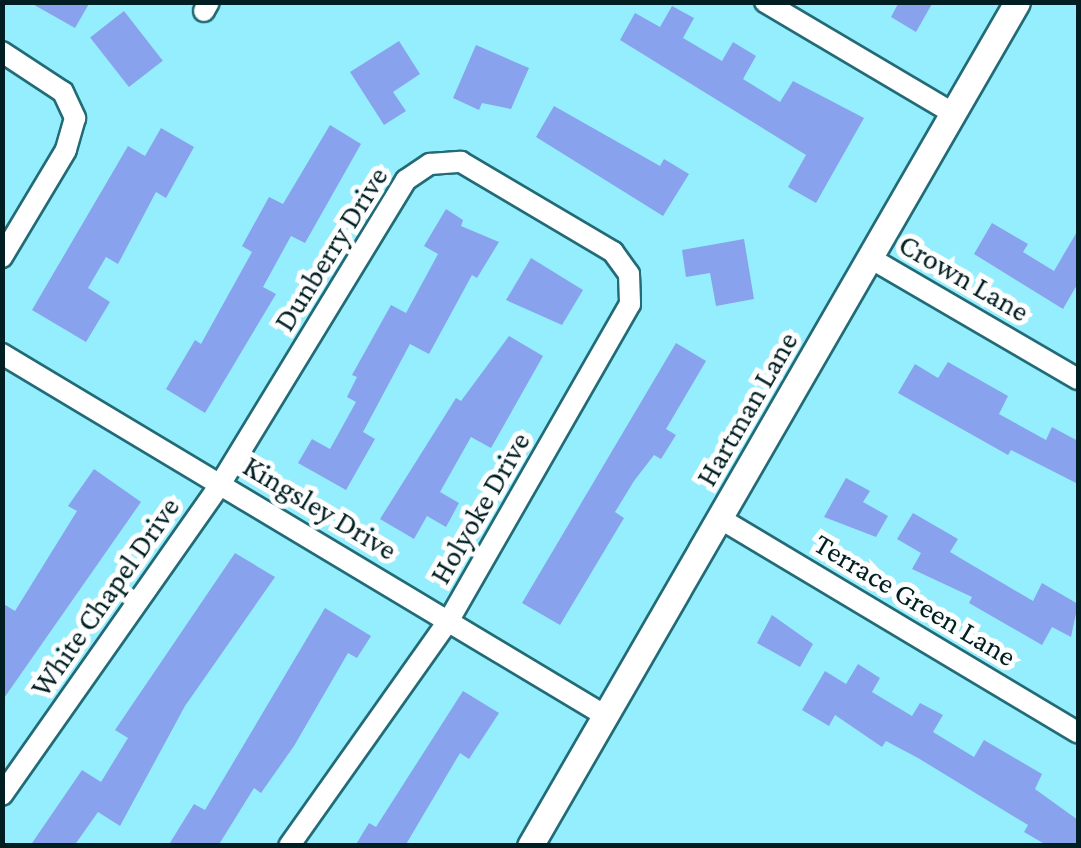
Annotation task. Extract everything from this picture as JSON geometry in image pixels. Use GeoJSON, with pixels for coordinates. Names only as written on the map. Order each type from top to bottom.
{"type":"FeatureCollection","features":[{"type":"Feature","properties":{"kind":"street"},"geometry":{"type":"LineString","coordinates":[[765,2],[954,113]]}},
{"type":"Feature","properties":{"kind":"street","name":"Hartman Lane"},"geometry":{"type":"LineString","coordinates":[[530,846],[1017,2]]}},
{"type":"Feature","properties":{"kind":"street"},"geometry":{"type":"LineString","coordinates":[[2,52],[63,92],[75,118],[66,150],[2,258]]}},
{"type":"Feature","properties":{"kind":"street","name":"Dunberry Drive"},"geometry":{"type":"LineString","coordinates":[[222,483],[406,180],[430,164],[461,162],[546,210]]}},
{"type":"Feature","properties":{"kind":"street","name":"Holyoke Drive"},"geometry":{"type":"LineString","coordinates":[[289,846],[449,620],[630,304],[629,274],[614,252],[546,210]]}},
{"type":"Feature","properties":{"kind":"street","name":"Crown Lane"},"geometry":{"type":"LineString","coordinates":[[870,258],[1078,380]]}},
{"type":"Feature","properties":{"kind":"street","name":"Kingsley Drive"},"geometry":{"type":"LineString","coordinates":[[2,354],[606,716]]}},
{"type":"Feature","properties":{"kind":"street","name":"White Chapel Drive"},"geometry":{"type":"LineString","coordinates":[[2,795],[222,483]]}},
{"type":"Feature","properties":{"kind":"street","name":"Terrace Green Lane"},"geometry":{"type":"LineString","coordinates":[[722,519],[1078,732]]}},
{"type":"Feature","properties":{"kind":"building"},"geometry":{"type":"Polygon","coordinates":[[[29,2],[90,2],[75,28],[29,2]]]}},
{"type":"Feature","properties":{"kind":"building"},"geometry":{"type":"Polygon","coordinates":[[[899,2],[933,2],[916,32],[891,17],[899,2]]]}},
{"type":"Feature","properties":{"kind":"building"},"geometry":{"type":"Polygon","coordinates":[[[672,6],[694,18],[683,38],[722,61],[733,42],[756,56],[743,79],[780,102],[793,81],[864,118],[816,203],[788,187],[806,155],[620,40],[635,13],[660,27],[672,6]]]}},
{"type":"Feature","properties":{"kind":"building"},"geometry":{"type":"Polygon","coordinates":[[[124,11],[163,61],[129,87],[90,37],[124,11]]]}},
{"type":"Feature","properties":{"kind":"building"},"geometry":{"type":"Polygon","coordinates":[[[399,41],[420,74],[393,92],[406,111],[384,125],[350,72],[399,41]]]}},
{"type":"Feature","properties":{"kind":"building"},"geometry":{"type":"Polygon","coordinates":[[[476,45],[529,68],[511,109],[482,103],[479,110],[453,98],[476,45]]]}},
{"type":"Feature","properties":{"kind":"building"},"geometry":{"type":"Polygon","coordinates":[[[554,106],[660,166],[664,159],[689,174],[663,216],[536,137],[554,106]]]}},
{"type":"Feature","properties":{"kind":"building"},"geometry":{"type":"Polygon","coordinates":[[[330,125],[361,144],[305,243],[291,236],[263,287],[276,294],[205,413],[166,389],[195,340],[201,344],[252,252],[242,246],[269,197],[283,204],[330,125]]]}},
{"type":"Feature","properties":{"kind":"building"},"geometry":{"type":"Polygon","coordinates":[[[161,128],[194,147],[166,198],[156,192],[118,264],[106,257],[88,288],[110,302],[86,342],[32,310],[128,146],[145,156],[161,128]]]}},
{"type":"Feature","properties":{"kind":"building"},"geometry":{"type":"Polygon","coordinates":[[[446,209],[463,220],[461,226],[499,242],[477,278],[472,275],[429,354],[410,344],[363,432],[375,439],[346,490],[298,463],[312,439],[330,449],[356,402],[347,397],[357,377],[352,375],[391,305],[406,313],[438,254],[424,246],[446,209]]]}},
{"type":"Feature","properties":{"kind":"building"},"geometry":{"type":"Polygon","coordinates":[[[992,223],[1028,244],[1023,252],[1054,271],[1078,230],[1078,283],[1063,309],[974,254],[992,223]]]}},
{"type":"Feature","properties":{"kind":"building"},"geometry":{"type":"Polygon","coordinates":[[[744,239],[754,299],[716,306],[710,273],[686,277],[682,250],[744,239]]]}},
{"type":"Feature","properties":{"kind":"building"},"geometry":{"type":"Polygon","coordinates":[[[531,258],[583,290],[562,325],[506,300],[531,258]]]}},
{"type":"Feature","properties":{"kind":"building"},"geometry":{"type":"Polygon","coordinates":[[[509,336],[543,356],[491,448],[471,437],[440,492],[459,503],[446,527],[427,516],[414,539],[380,519],[456,398],[461,401],[509,336]]]}},
{"type":"Feature","properties":{"kind":"building"},"geometry":{"type":"Polygon","coordinates":[[[676,343],[706,361],[666,429],[676,435],[661,459],[654,455],[615,512],[624,518],[560,625],[522,603],[676,343]]]}},
{"type":"Feature","properties":{"kind":"building"},"geometry":{"type":"Polygon","coordinates":[[[948,362],[1008,396],[999,414],[1046,440],[1052,427],[1078,441],[1078,484],[1011,450],[1008,455],[898,393],[915,364],[938,378],[948,362]]]}},
{"type":"Feature","properties":{"kind":"building"},"geometry":{"type":"Polygon","coordinates":[[[94,469],[141,502],[2,701],[2,603],[15,611],[77,511],[68,506],[94,469]]]}},
{"type":"Feature","properties":{"kind":"building"},"geometry":{"type":"Polygon","coordinates":[[[846,478],[870,491],[863,502],[888,516],[876,537],[824,517],[846,478]]]}},
{"type":"Feature","properties":{"kind":"building"},"geometry":{"type":"Polygon","coordinates":[[[913,513],[958,539],[950,552],[1033,601],[1042,583],[1078,604],[1071,637],[1052,627],[1042,645],[969,603],[972,597],[912,569],[921,553],[897,539],[913,513]]]}},
{"type":"Feature","properties":{"kind":"building"},"geometry":{"type":"Polygon","coordinates":[[[235,553],[275,577],[185,706],[120,826],[98,812],[74,846],[30,846],[82,770],[101,782],[128,738],[115,730],[235,553]]]}},
{"type":"Feature","properties":{"kind":"building"},"geometry":{"type":"Polygon","coordinates":[[[325,608],[371,636],[357,658],[348,653],[294,746],[261,793],[254,788],[218,846],[168,846],[194,804],[205,810],[325,608]]]}},
{"type":"Feature","properties":{"kind":"building"},"geometry":{"type":"Polygon","coordinates":[[[772,615],[813,644],[800,667],[757,643],[772,615]]]}},
{"type":"Feature","properties":{"kind":"building"},"geometry":{"type":"Polygon","coordinates":[[[858,664],[880,678],[872,692],[912,716],[920,703],[943,715],[933,732],[974,757],[984,740],[1042,774],[1035,789],[1078,820],[1078,846],[1048,846],[1024,832],[1028,825],[918,758],[886,741],[882,747],[835,715],[829,726],[802,710],[825,671],[846,684],[858,664]]]}},
{"type":"Feature","properties":{"kind":"building"},"geometry":{"type":"Polygon","coordinates":[[[463,691],[499,713],[469,759],[460,753],[405,846],[355,846],[369,823],[376,827],[463,691]]]}}]}
